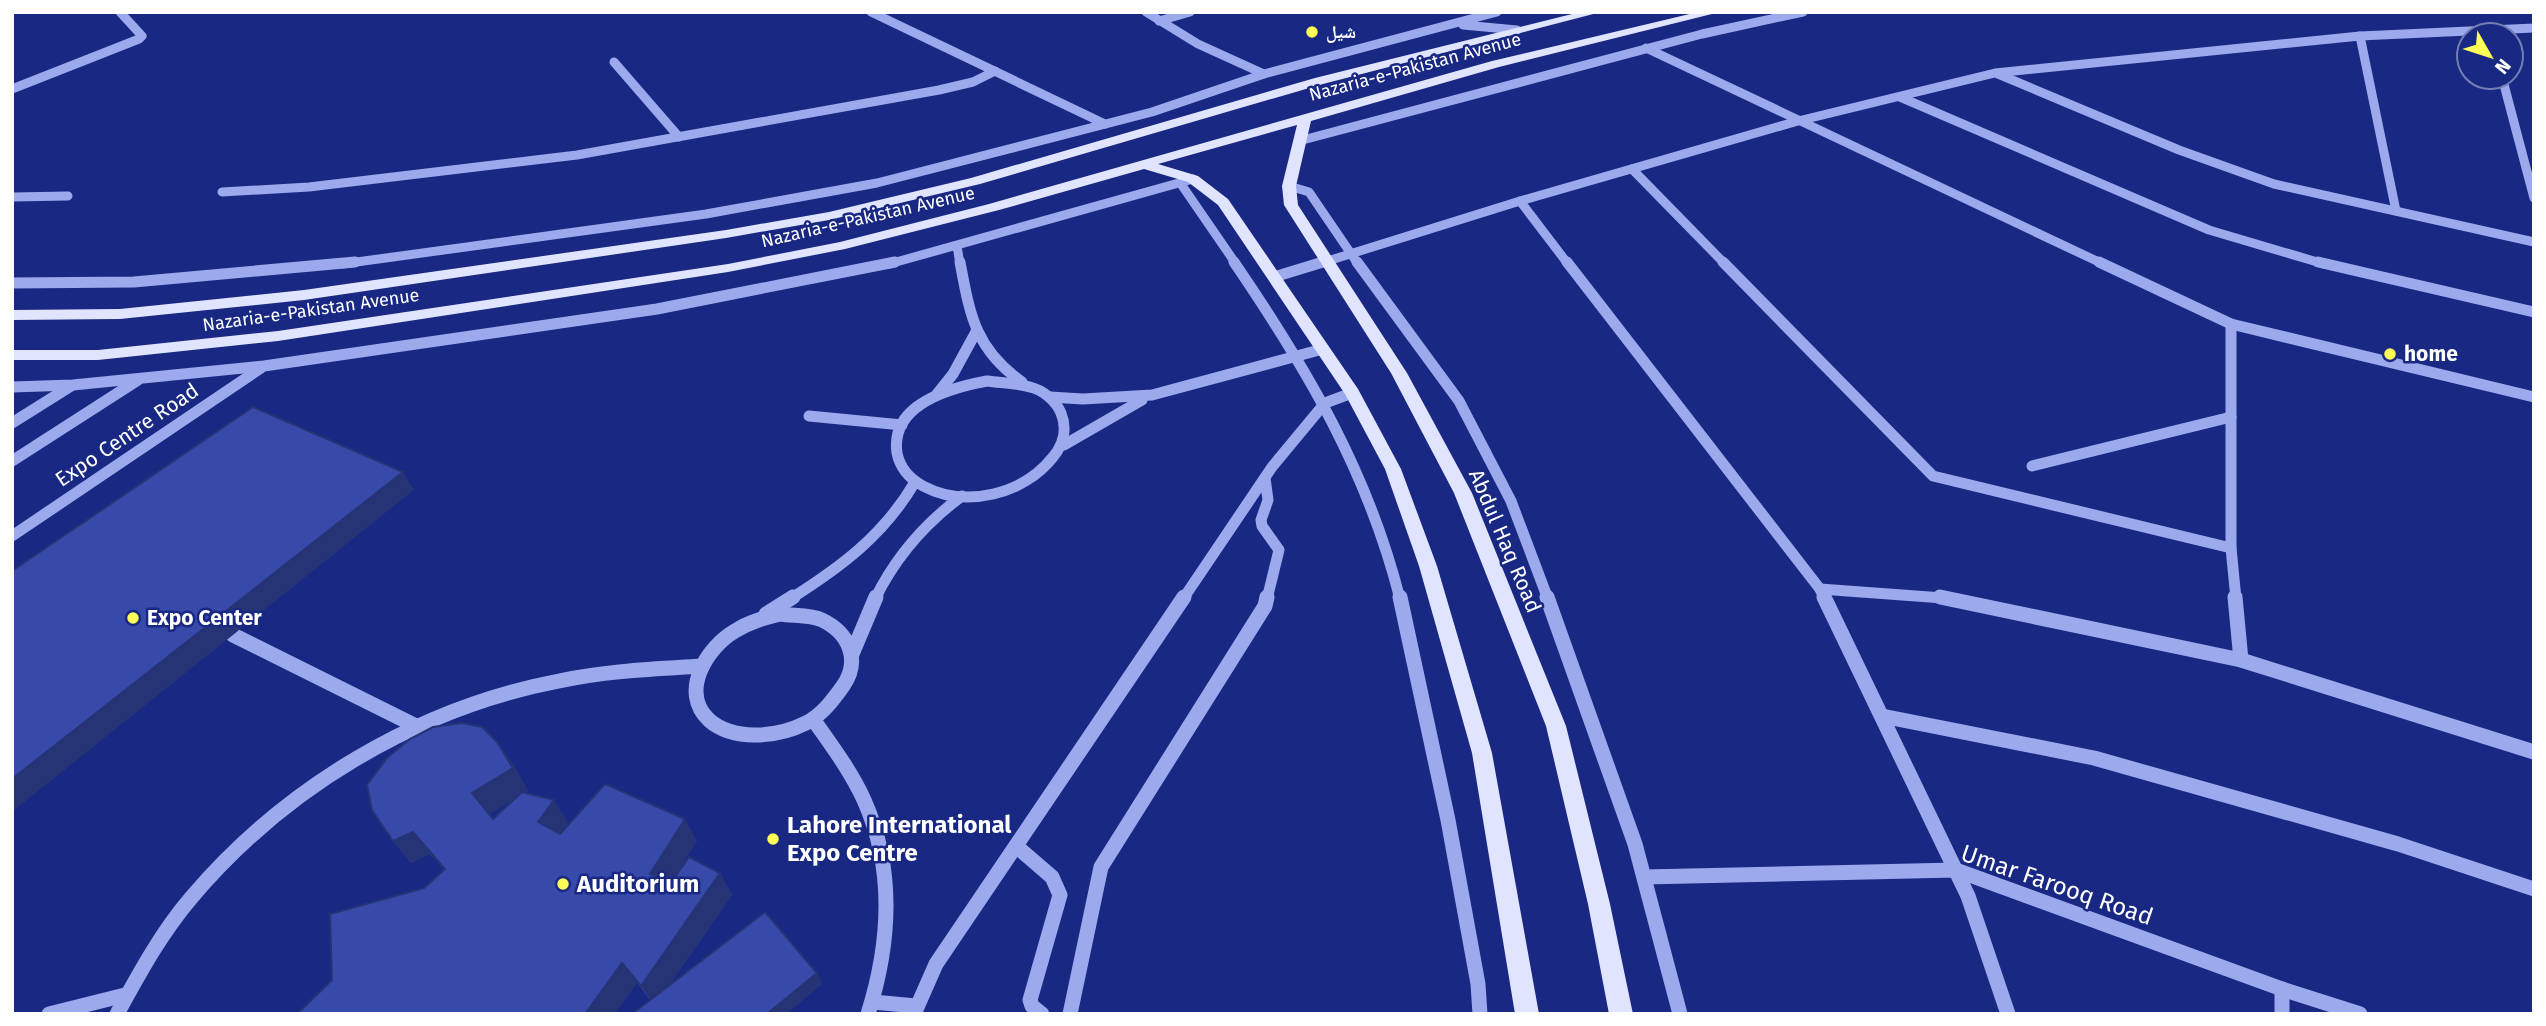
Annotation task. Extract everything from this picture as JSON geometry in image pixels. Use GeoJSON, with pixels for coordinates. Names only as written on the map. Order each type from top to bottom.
{"type":"FeatureCollection","features":[{"type":"Feature","properties":{"kind":"main road","name":"Nazaria-e-Pakistan Avenue"},"geometry":{"type":"LineString","coordinates":[[12,315],[120,314],[304,295],[726,234],[829,216],[975,181],[1318,81],[1595,12]]}},
{"type":"Feature","properties":{"kind":"main road","name":"Nazaria-e-Pakistan Avenue"},"geometry":{"type":"LineString","coordinates":[[12,355],[98,355],[278,336],[728,268],[852,243],[1496,64],[1714,12]]}},
{"type":"Feature","properties":{"kind":"main road"},"geometry":{"type":"LineString","coordinates":[[1289,186],[1305,118]]}},
{"type":"Feature","properties":{"kind":"main road"},"geometry":{"type":"LineString","coordinates":[[1144,164],[1187,181],[1223,202],[1352,393],[1393,469],[1428,566],[1482,753],[1527,1014]]}},
{"type":"Feature","properties":{"kind":"main road","name":"Abdul Haq Road"},"geometry":{"type":"LineString","coordinates":[[1289,186],[1291,205],[1399,373],[1463,493],[1556,726],[1599,904],[1621,1014]]}},
{"type":"Feature","properties":{"kind":"street"},"geometry":{"type":"LineString","coordinates":[[12,89],[139,39],[142,36],[120,12]]}},
{"type":"Feature","properties":{"kind":"street"},"geometry":{"type":"LineString","coordinates":[[871,12],[1105,124]]}},
{"type":"Feature","properties":{"kind":"street"},"geometry":{"type":"LineString","coordinates":[[1146,12],[1198,44],[1264,74]]}},
{"type":"Feature","properties":{"kind":"street"},"geometry":{"type":"LineString","coordinates":[[1159,21],[1190,12]]}},
{"type":"Feature","properties":{"kind":"street"},"geometry":{"type":"LineString","coordinates":[[12,283],[134,282],[324,266],[706,214],[877,183],[1105,124],[1181,103],[1264,74],[1497,12]]}},
{"type":"Feature","properties":{"kind":"street"},"geometry":{"type":"LineString","coordinates":[[1299,141],[1646,48],[1803,12]]}},
{"type":"Feature","properties":{"kind":"street"},"geometry":{"type":"LineString","coordinates":[[1452,24],[1517,30]]}},
{"type":"Feature","properties":{"kind":"street"},"geometry":{"type":"LineString","coordinates":[[1274,277],[1520,201],[1798,121],[1995,73],[2360,36],[2455,34]]}},
{"type":"Feature","properties":{"kind":"street"},"geometry":{"type":"LineString","coordinates":[[2360,36],[2396,211]]}},
{"type":"Feature","properties":{"kind":"street"},"geometry":{"type":"LineString","coordinates":[[1646,48],[2231,324],[2534,397]]}},
{"type":"Feature","properties":{"kind":"street"},"geometry":{"type":"LineString","coordinates":[[614,62],[679,137]]}},
{"type":"Feature","properties":{"kind":"street"},"geometry":{"type":"LineString","coordinates":[[222,192],[309,187],[577,155],[939,90],[973,82],[995,71]]}},
{"type":"Feature","properties":{"kind":"street"},"geometry":{"type":"LineString","coordinates":[[1995,73],[2179,150],[2274,184],[2534,242]]}},
{"type":"Feature","properties":{"kind":"street"},"geometry":{"type":"LineString","coordinates":[[2506,91],[2534,198]]}},
{"type":"Feature","properties":{"kind":"street"},"geometry":{"type":"LineString","coordinates":[[1899,97],[2209,230],[2322,263],[2534,312]]}},
{"type":"Feature","properties":{"kind":"street"},"geometry":{"type":"LineString","coordinates":[[1181,103],[1193,116]]}},
{"type":"Feature","properties":{"kind":"street"},"geometry":{"type":"LineString","coordinates":[[1632,169],[1933,476],[2231,548]]}},
{"type":"Feature","properties":{"kind":"street"},"geometry":{"type":"LineString","coordinates":[[12,387],[73,385],[264,366],[657,309],[869,269],[1187,181],[1325,403],[1357,471],[1392,565],[1435,749],[1478,984],[1480,1014]]}},
{"type":"Feature","properties":{"kind":"street"},"geometry":{"type":"LineString","coordinates":[[1289,186],[1309,192],[1315,198],[1351,254],[1459,401],[1511,501],[1580,683],[1635,844],[1680,1014]]}},
{"type":"Feature","properties":{"kind":"street"},"geometry":{"type":"LineString","coordinates":[[12,197],[68,197]]}},
{"type":"Feature","properties":{"kind":"street"},"geometry":{"type":"LineString","coordinates":[[1520,201],[1820,589],[1968,896],[2008,1014]]}},
{"type":"Feature","properties":{"kind":"street"},"geometry":{"type":"LineString","coordinates":[[957,246],[976,332],[983,348],[994,362],[1057,405],[1066,423],[1064,445]]}},
{"type":"Feature","properties":{"kind":"street"},"geometry":{"type":"LineString","coordinates":[[2231,324],[2231,548],[2241,660]]}},
{"type":"Feature","properties":{"kind":"street"},"geometry":{"type":"LineString","coordinates":[[976,332],[960,363],[936,394],[911,413],[902,425],[895,449],[905,472],[915,482],[928,489],[962,496],[995,494],[1026,483],[1050,466],[1064,445],[1121,410],[1152,395],[1323,349]]}},
{"type":"Feature","properties":{"kind":"street","name":"Expo Centre Road"},"geometry":{"type":"LineString","coordinates":[[12,536],[264,366]]}},
{"type":"Feature","properties":{"kind":"street"},"geometry":{"type":"LineString","coordinates":[[12,461],[141,377]]}},
{"type":"Feature","properties":{"kind":"street"},"geometry":{"type":"LineString","coordinates":[[936,394],[969,383],[986,381],[1028,386]]}},
{"type":"Feature","properties":{"kind":"street"},"geometry":{"type":"LineString","coordinates":[[12,423],[73,385]]}},
{"type":"Feature","properties":{"kind":"street"},"geometry":{"type":"LineString","coordinates":[[813,719],[846,767],[869,811],[883,861],[887,918],[879,976],[870,1008],[915,1010],[936,964],[1265,478],[1325,403],[1352,393]]}},
{"type":"Feature","properties":{"kind":"street"},"geometry":{"type":"LineString","coordinates":[[1049,397],[1106,399],[1152,395]]}},
{"type":"Feature","properties":{"kind":"street"},"geometry":{"type":"LineString","coordinates":[[809,416],[902,425]]}},
{"type":"Feature","properties":{"kind":"street"},"geometry":{"type":"LineString","coordinates":[[2032,466],[2231,417]]}},
{"type":"Feature","properties":{"kind":"street"},"geometry":{"type":"LineString","coordinates":[[1070,1014],[1101,867],[1265,606],[1279,550],[1262,526],[1261,520],[1268,500],[1265,478]]}},
{"type":"Feature","properties":{"kind":"street"},"geometry":{"type":"LineString","coordinates":[[758,620],[780,614],[820,618],[836,626],[847,639],[852,654],[852,671],[844,688],[831,704],[813,719],[771,734],[750,736],[730,732],[714,724],[702,712],[696,698],[696,682],[701,666],[724,638],[758,620],[863,550],[894,517],[915,482]]}},
{"type":"Feature","properties":{"kind":"street"},"geometry":{"type":"LineString","coordinates":[[852,654],[886,574],[905,546],[936,514],[962,496]]}},
{"type":"Feature","properties":{"kind":"street"},"geometry":{"type":"LineString","coordinates":[[1820,589],[1953,598],[2241,660],[2534,752]]}},
{"type":"Feature","properties":{"kind":"street"},"geometry":{"type":"LineString","coordinates":[[233,635],[416,726]]}},
{"type":"Feature","properties":{"kind":"street"},"geometry":{"type":"LineString","coordinates":[[117,1014],[125,995],[161,937],[204,883],[252,834],[304,792],[359,755],[416,726],[477,701],[538,685],[592,675],[701,666]]}},
{"type":"Feature","properties":{"kind":"street"},"geometry":{"type":"LineString","coordinates":[[1882,716],[2094,758],[2398,844],[2534,889]]}},
{"type":"Feature","properties":{"kind":"street"},"geometry":{"type":"LineString","coordinates":[[1016,845],[1052,877],[1060,895],[1030,1000],[1032,1006],[1042,1014]]}},
{"type":"Feature","properties":{"kind":"street","name":"Umar Farooq Road"},"geometry":{"type":"LineString","coordinates":[[1644,877],[1956,870],[2282,989],[2360,1014]]}},
{"type":"Feature","properties":{"kind":"street"},"geometry":{"type":"LineString","coordinates":[[2282,989],[2282,1014]]}},
{"type":"Feature","properties":{"kind":"street"},"geometry":{"type":"LineString","coordinates":[[49,1014],[125,995]]}},
{"type":"Feature","properties":{"kind":"building","name":"Expo Center"},"geometry":{"type":"Polygon","coordinates":[[[253,407],[403,472],[12,779],[12,571],[253,407]]]}},
{"type":"Feature","properties":{"kind":"building","name":"Auditorium"},"geometry":{"type":"Polygon","coordinates":[[[462,723],[482,727],[497,742],[513,768],[472,793],[493,819],[522,792],[554,800],[538,822],[560,834],[605,784],[685,819],[650,874],[672,881],[689,857],[720,873],[641,986],[622,963],[585,1014],[297,1014],[332,980],[330,914],[424,888],[445,869],[413,832],[393,841],[372,810],[367,785],[387,758],[410,739],[433,727],[462,723]]]}},
{"type":"Feature","properties":{"kind":"building"},"geometry":{"type":"Polygon","coordinates":[[[765,912],[817,973],[767,1014],[632,1014],[765,912]]]}},
{"type":"Feature","properties":{"kind":"place","name":"شیل"},"geometry":{"type":"Point","coordinates":[1312,32]}},
{"type":"Feature","properties":{"kind":"place","name":"home"},"geometry":{"type":"Point","coordinates":[2390,354]}},
{"type":"Feature","properties":{"kind":"place","name":"Expo Center"},"geometry":{"type":"Point","coordinates":[133,618]}},
{"type":"Feature","properties":{"kind":"place","name":"Lahore International Expo Centre"},"geometry":{"type":"Point","coordinates":[773,839]}},
{"type":"Feature","properties":{"kind":"place","name":"Auditorium"},"geometry":{"type":"Point","coordinates":[563,884]}}]}
